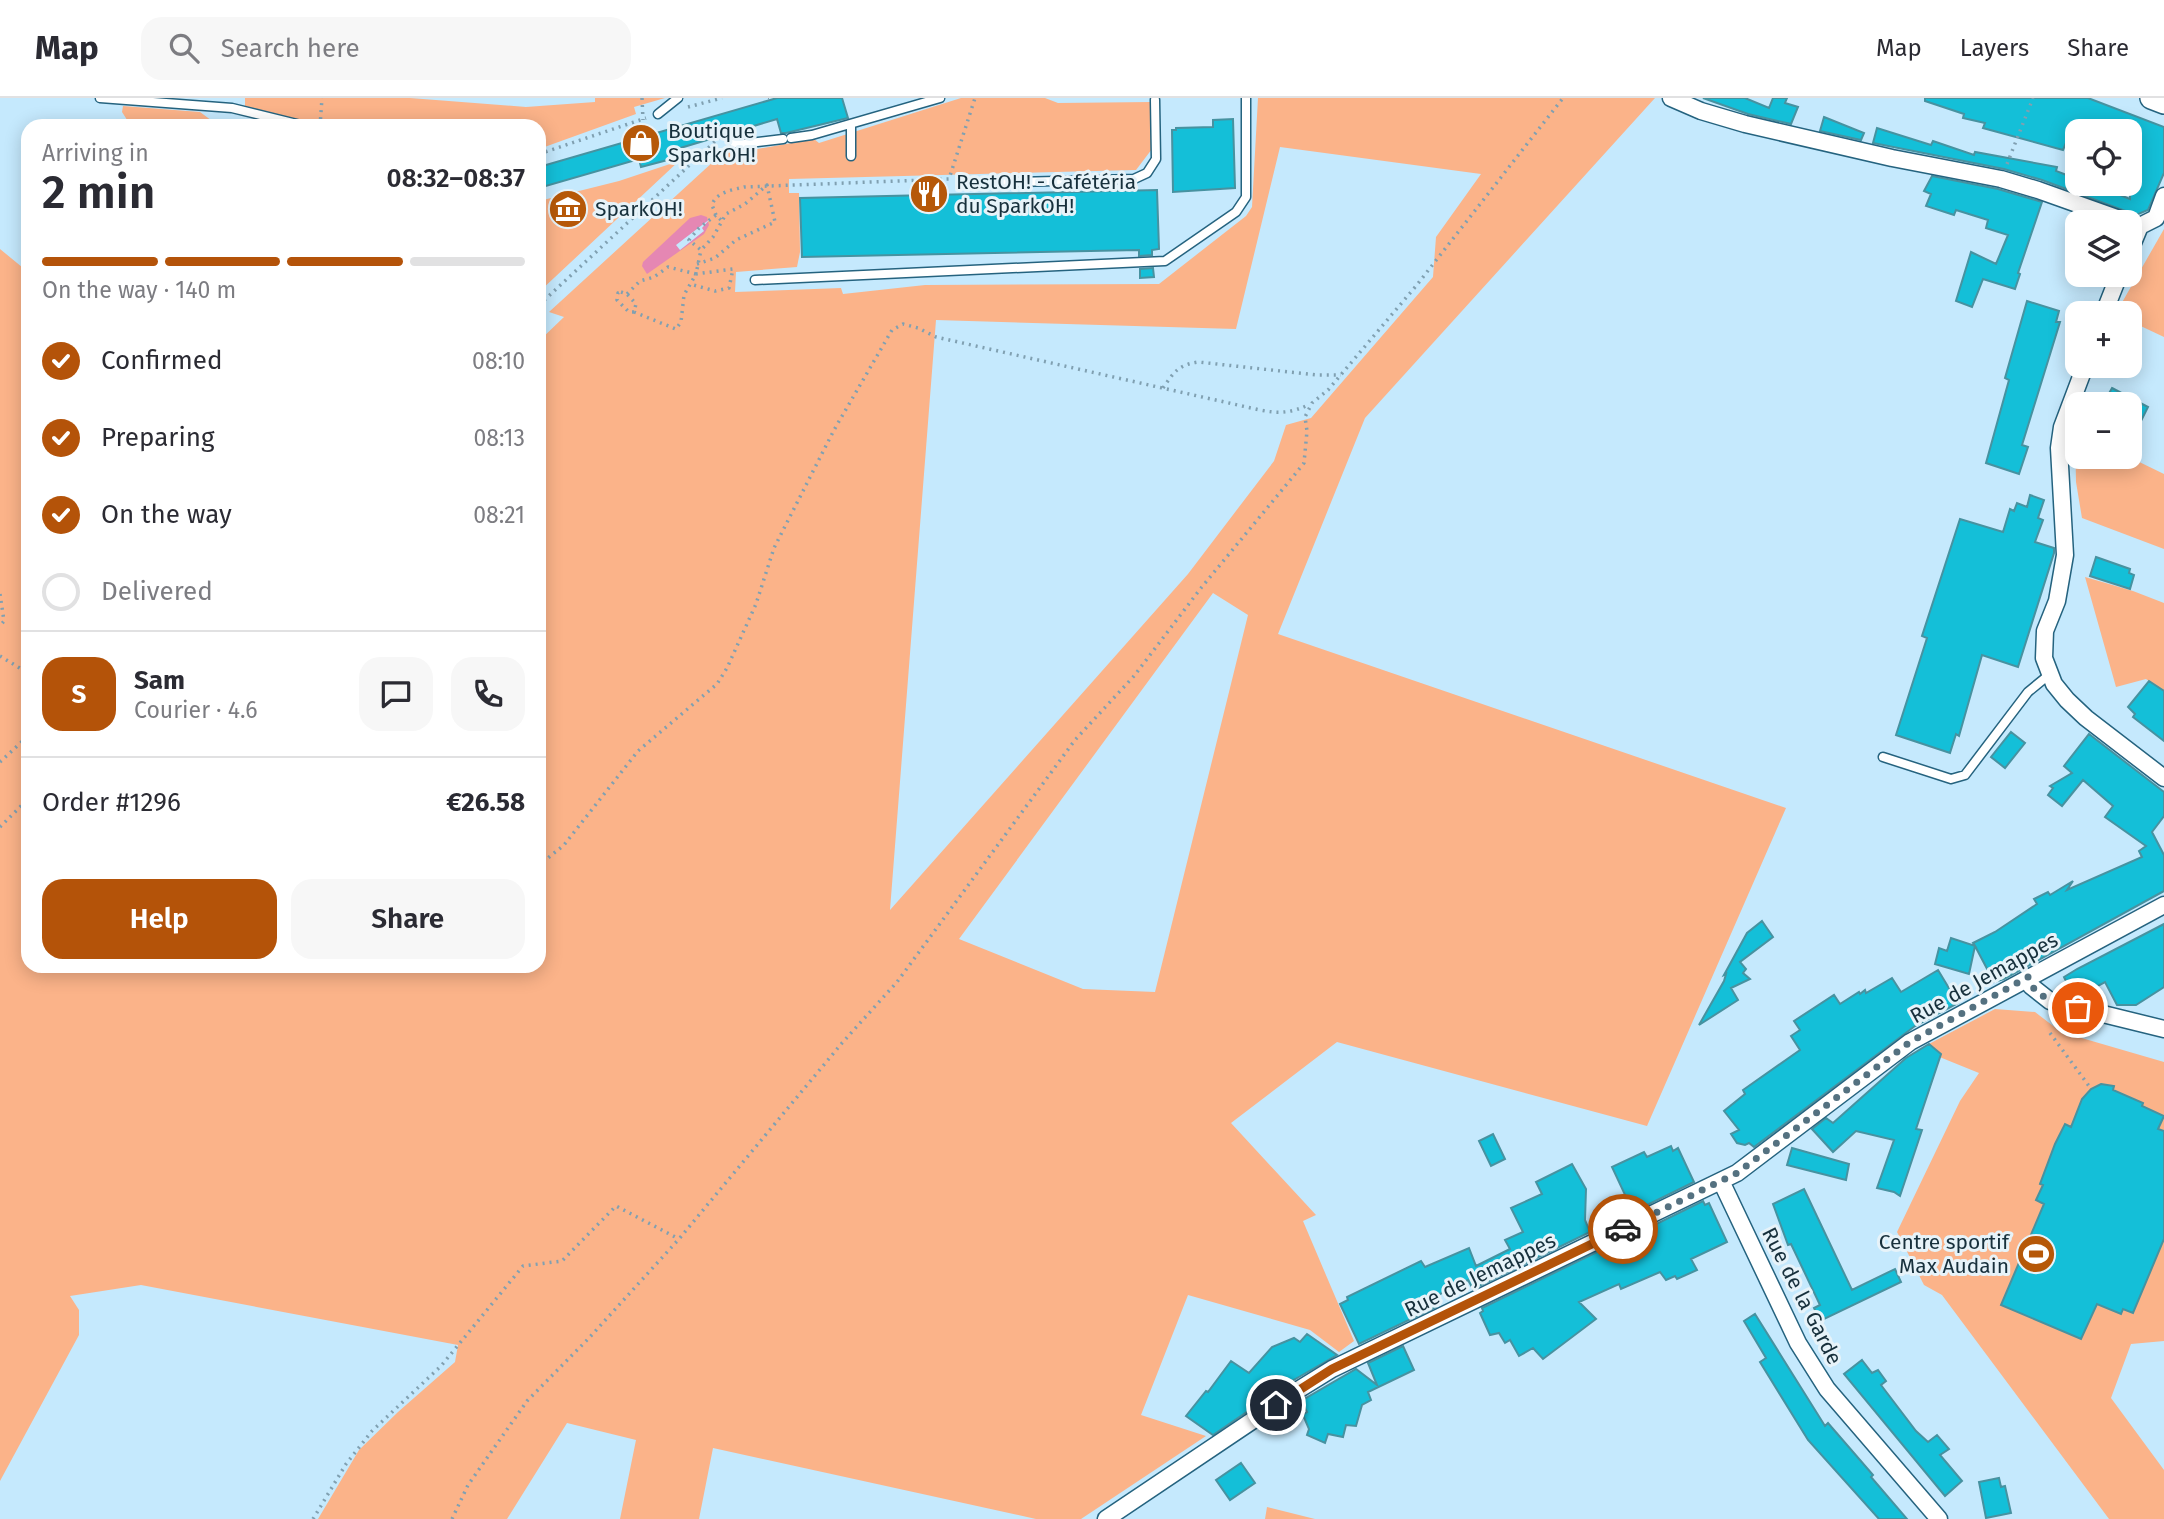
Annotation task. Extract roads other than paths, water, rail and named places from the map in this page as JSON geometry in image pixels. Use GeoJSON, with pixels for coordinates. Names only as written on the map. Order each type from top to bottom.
{"type":"FeatureCollection","features":[{"type":"Feature","properties":{"kind":"main road"},"geometry":{"type":"LineString","coordinates":[[2151,98],[2164,103]]}},
{"type":"Feature","properties":{"kind":"street"},"geometry":{"type":"LineString","coordinates":[[1671,98],[1701,111],[1745,124],[1892,158],[2001,179],[2094,210]]}},
{"type":"Feature","properties":{"kind":"street"},"geometry":{"type":"LineString","coordinates":[[2142,222],[2156,218],[2164,196]]}},
{"type":"Feature","properties":{"kind":"street"},"geometry":{"type":"LineString","coordinates":[[2080,378],[2062,427],[2059,448],[2065,555],[2057,601],[2046,631],[2044,658],[2054,684],[2067,700],[2086,718],[2164,778]]}},
{"type":"Feature","properties":{"kind":"street","name":"Rue de Jemappes"},"geometry":{"type":"LineString","coordinates":[[1106,1519],[1332,1369],[1737,1173],[1910,1042],[2164,905]]}},
{"type":"Feature","properties":{"kind":"street"},"geometry":{"type":"LineString","coordinates":[[2028,977],[2031,986],[2050,1001],[2164,1029]]}},
{"type":"Feature","properties":{"kind":"street","name":"Rue de la Garde"},"geometry":{"type":"LineString","coordinates":[[1721,1181],[1798,1343],[1827,1389],[1939,1519]]}},
{"type":"Feature","properties":{"kind":"lane"},"geometry":{"type":"LineString","coordinates":[[100,98],[232,108],[277,119]]}},
{"type":"Feature","properties":{"kind":"lane"},"geometry":{"type":"LineString","coordinates":[[658,114],[678,98]]}},
{"type":"Feature","properties":{"kind":"lane"},"geometry":{"type":"LineString","coordinates":[[734,143],[741,145],[812,135],[940,98]]}},
{"type":"Feature","properties":{"kind":"lane"},"geometry":{"type":"LineString","coordinates":[[755,280],[1165,261],[1236,212],[1243,204],[1246,197],[1246,98]]}},
{"type":"Feature","properties":{"kind":"lane"},"geometry":{"type":"LineString","coordinates":[[972,184],[1133,179],[1147,173],[1157,159],[1155,100]]}},
{"type":"Feature","properties":{"kind":"lane"},"geometry":{"type":"LineString","coordinates":[[851,124],[851,156]]}},
{"type":"Feature","properties":{"kind":"lane"},"geometry":{"type":"LineString","coordinates":[[1883,757],[1951,779],[1965,775],[2028,692],[2050,674]]}},
{"type":"Feature","properties":{"kind":"place","name":"Boutique SparkOH!"},"geometry":{"type":"Point","coordinates":[641,143]}},
{"type":"Feature","properties":{"kind":"place","name":"RestOH! - Cafétéria du SparkOH!"},"geometry":{"type":"Point","coordinates":[929,194]}},
{"type":"Feature","properties":{"kind":"place","name":"SparkOH!"},"geometry":{"type":"Point","coordinates":[568,209]}},
{"type":"Feature","properties":{"kind":"place","name":"Centre sportif Max Audain"},"geometry":{"type":"Point","coordinates":[2036,1254]}}]}
